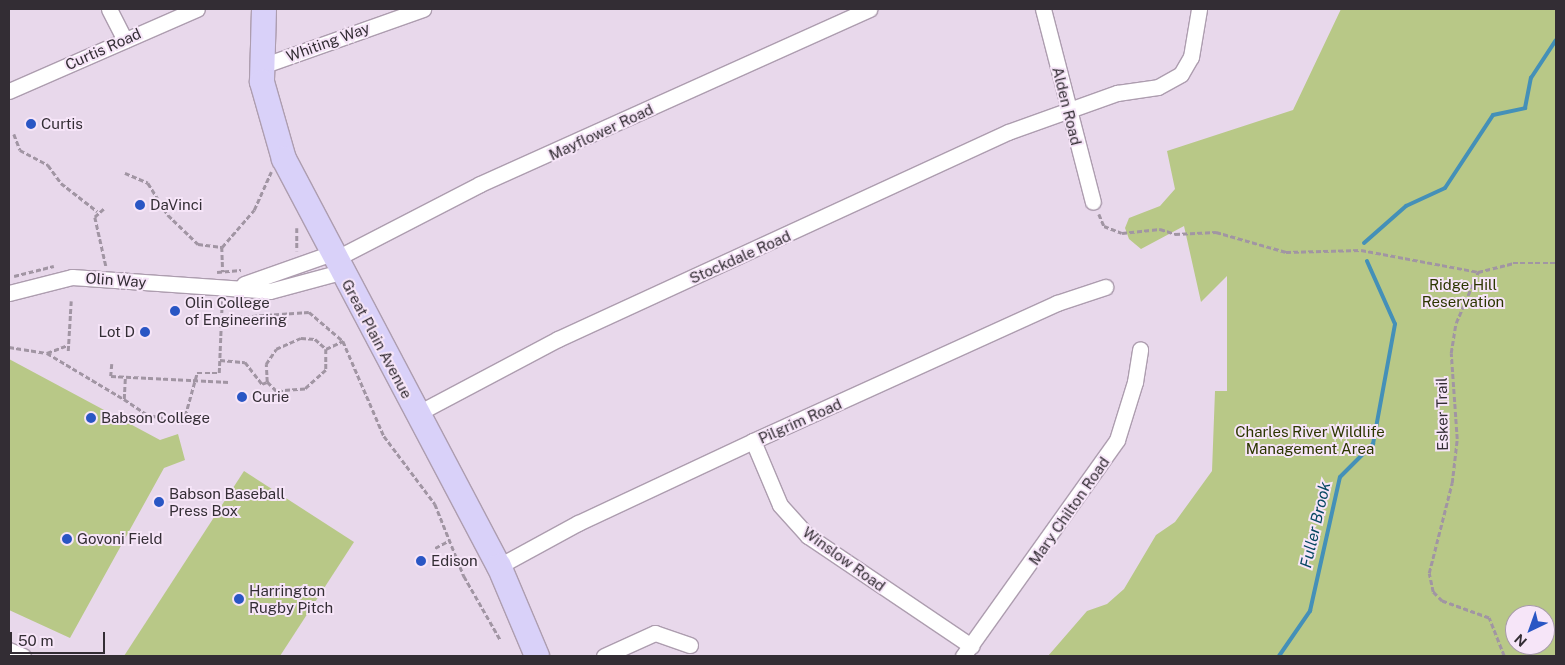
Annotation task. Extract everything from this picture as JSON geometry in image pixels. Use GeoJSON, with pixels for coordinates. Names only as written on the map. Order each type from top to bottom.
{"type":"FeatureCollection","features":[{"type":"Feature","properties":{"kind":"main road","name":"Great Plain Avenue"},"geometry":{"type":"LineString","coordinates":[[264,9],[262,66],[265,99],[284,159],[336,261],[499,566],[537,656]]}},
{"type":"Feature","properties":{"kind":"street"},"geometry":{"type":"LineString","coordinates":[[110,9],[124,40]]}},
{"type":"Feature","properties":{"kind":"street","name":"Curtis Road"},"geometry":{"type":"LineString","coordinates":[[9,91],[197,9]]}},
{"type":"Feature","properties":{"kind":"street","name":"Whiting Way"},"geometry":{"type":"LineString","coordinates":[[262,66],[423,9]]}},
{"type":"Feature","properties":{"kind":"street","name":"Mayflower Road"},"geometry":{"type":"LineString","coordinates":[[336,261],[480,184],[870,9]]}},
{"type":"Feature","properties":{"kind":"street","name":"Alden Road"},"geometry":{"type":"LineString","coordinates":[[1043,9],[1067,111],[1093,202]]}},
{"type":"Feature","properties":{"kind":"street","name":"Stockdale Road"},"geometry":{"type":"LineString","coordinates":[[418,413],[558,339],[1008,132],[1117,93],[1158,87],[1181,74],[1196,42],[1199,9]]}},
{"type":"Feature","properties":{"kind":"street","name":"Olin Way"},"geometry":{"type":"LineString","coordinates":[[224,285],[262,280],[336,261]]}},
{"type":"Feature","properties":{"kind":"street","name":"Olin Way"},"geometry":{"type":"LineString","coordinates":[[9,293],[72,277],[280,290],[336,261]]}},
{"type":"Feature","properties":{"kind":"street","name":"Pilgrim Road"},"geometry":{"type":"LineString","coordinates":[[499,566],[578,522],[753,441],[1057,303],[1105,287]]}},
{"type":"Feature","properties":{"kind":"street","name":"Mary Chilton Road"},"geometry":{"type":"LineString","coordinates":[[967,651],[1117,440],[1135,382],[1140,349]]}},
{"type":"Feature","properties":{"kind":"street","name":"Winslow Road"},"geometry":{"type":"LineString","coordinates":[[753,441],[780,505],[808,536],[967,651]]}},
{"type":"Feature","properties":{"kind":"street"},"geometry":{"type":"LineString","coordinates":[[604,656],[655,633],[690,645]]}},
{"type":"Feature","properties":{"kind":"street"},"geometry":{"type":"LineString","coordinates":[[9,650],[23,656]]}},
{"type":"Feature","properties":{"kind":"path"},"geometry":{"type":"LineString","coordinates":[[14,134],[20,150],[48,165],[61,183],[97,211],[106,266]]}},
{"type":"Feature","properties":{"kind":"path"},"geometry":{"type":"LineString","coordinates":[[125,174],[148,183],[162,206],[198,244],[222,246],[242,227],[272,168],[284,159]]}},
{"type":"Feature","properties":{"kind":"path"},"geometry":{"type":"LineString","coordinates":[[1093,202],[1104,226],[1122,233],[1160,229],[1175,234],[1216,232],[1286,252],[1361,250],[1478,272],[1513,264],[1556,263]]}},
{"type":"Feature","properties":{"kind":"path"},"geometry":{"type":"LineString","coordinates":[[152,210],[162,206]]}},
{"type":"Feature","properties":{"kind":"path"},"geometry":{"type":"LineString","coordinates":[[97,211],[104,209]]}},
{"type":"Feature","properties":{"kind":"path"},"geometry":{"type":"LineString","coordinates":[[293,255],[300,244],[297,228]]}},
{"type":"Feature","properties":{"kind":"path"},"geometry":{"type":"LineString","coordinates":[[9,347],[47,353],[124,398],[146,414],[183,422],[196,382],[197,373],[219,374],[224,285],[222,246]]}},
{"type":"Feature","properties":{"kind":"path"},"geometry":{"type":"LineString","coordinates":[[97,265],[115,266]]}},
{"type":"Feature","properties":{"kind":"path"},"geometry":{"type":"LineString","coordinates":[[9,278],[62,266]]}},
{"type":"Feature","properties":{"kind":"path"},"geometry":{"type":"LineString","coordinates":[[224,285],[247,269]]}},
{"type":"Feature","properties":{"kind":"path"},"geometry":{"type":"LineString","coordinates":[[208,272],[224,285]]}},
{"type":"Feature","properties":{"kind":"path","name":"Esker Trail"},"geometry":{"type":"LineString","coordinates":[[1478,272],[1456,323],[1451,353],[1457,439],[1452,483],[1429,573],[1433,592],[1442,601],[1489,618],[1504,656]]}},
{"type":"Feature","properties":{"kind":"path"},"geometry":{"type":"LineString","coordinates":[[68,351],[72,302]]}},
{"type":"Feature","properties":{"kind":"path"},"geometry":{"type":"LineString","coordinates":[[222,318],[309,312],[343,341],[384,436],[436,504],[464,576],[500,639]]}},
{"type":"Feature","properties":{"kind":"path"},"geometry":{"type":"LineString","coordinates":[[315,339],[326,349],[326,370],[305,389],[276,391],[267,382],[266,364],[288,342],[315,339]]}},
{"type":"Feature","properties":{"kind":"path"},"geometry":{"type":"LineString","coordinates":[[326,349],[343,341]]}},
{"type":"Feature","properties":{"kind":"path"},"geometry":{"type":"LineString","coordinates":[[47,353],[68,345]]}},
{"type":"Feature","properties":{"kind":"path"},"geometry":{"type":"LineString","coordinates":[[220,360],[245,362],[262,384],[267,382]]}},
{"type":"Feature","properties":{"kind":"path"},"geometry":{"type":"LineString","coordinates":[[112,364],[111,376],[196,382],[229,382]]}},
{"type":"Feature","properties":{"kind":"path"},"geometry":{"type":"LineString","coordinates":[[124,398],[125,377]]}},
{"type":"Feature","properties":{"kind":"path"},"geometry":{"type":"LineString","coordinates":[[435,548],[450,540]]}},
{"type":"Feature","properties":{"kind":"green space"},"geometry":{"type":"Polygon","coordinates":[[[1341,9],[1556,9],[1556,656],[1048,656],[1087,611],[1107,604],[1124,589],[1156,535],[1175,522],[1212,471],[1215,391],[1227,391],[1227,276],[1201,302],[1184,226],[1141,249],[1129,239],[1125,228],[1129,218],[1160,206],[1175,189],[1167,151],[1293,110],[1341,9]]]}},
{"type":"Feature","properties":{"kind":"green space","name":"Govoni Field"},"geometry":{"type":"Polygon","coordinates":[[[9,359],[160,440],[178,434],[185,460],[164,468],[70,638],[9,610],[9,359]]]}},
{"type":"Feature","properties":{"kind":"green space","name":"Harrington Rugby Pitch"},"geometry":{"type":"Polygon","coordinates":[[[244,471],[354,542],[280,656],[124,656],[244,471]]]}},
{"type":"Feature","properties":{"kind":"waterway","name":"Fuller Brook"},"geometry":{"type":"LineString","coordinates":[[1364,243],[1406,206],[1445,188],[1493,115],[1525,108],[1531,78],[1556,40]]}},
{"type":"Feature","properties":{"kind":"waterway","name":"Fuller Brook"},"geometry":{"type":"LineString","coordinates":[[1279,656],[1310,611],[1340,477],[1373,444],[1395,324],[1367,261]]}},
{"type":"Feature","properties":{"kind":"place","name":"Curtis"},"geometry":{"type":"Point","coordinates":[31,124]}},
{"type":"Feature","properties":{"kind":"place","name":"DaVinci"},"geometry":{"type":"Point","coordinates":[140,205]}},
{"type":"Feature","properties":{"kind":"place","name":"Olin College of Engineering"},"geometry":{"type":"Point","coordinates":[175,311]}},
{"type":"Feature","properties":{"kind":"place","name":"Lot D"},"geometry":{"type":"Point","coordinates":[145,332]}},
{"type":"Feature","properties":{"kind":"place","name":"Curie"},"geometry":{"type":"Point","coordinates":[242,397]}},
{"type":"Feature","properties":{"kind":"place","name":"Babson College"},"geometry":{"type":"Point","coordinates":[91,418]}},
{"type":"Feature","properties":{"kind":"place","name":"Babson Baseball Press Box"},"geometry":{"type":"Point","coordinates":[159,502]}},
{"type":"Feature","properties":{"kind":"place","name":"Govoni Field"},"geometry":{"type":"Point","coordinates":[67,539]}},
{"type":"Feature","properties":{"kind":"place","name":"Edison"},"geometry":{"type":"Point","coordinates":[421,561]}},
{"type":"Feature","properties":{"kind":"place","name":"Harrington Rugby Pitch"},"geometry":{"type":"Point","coordinates":[239,599]}},
{"type":"Feature","properties":{"kind":"park label","name":"Ridge Hill Reservation"},"geometry":{"type":"Point","coordinates":[1463,292]}},
{"type":"Feature","properties":{"kind":"park label","name":"Charles River Wildlife Management Area"},"geometry":{"type":"Point","coordinates":[1310,440]}}]}
